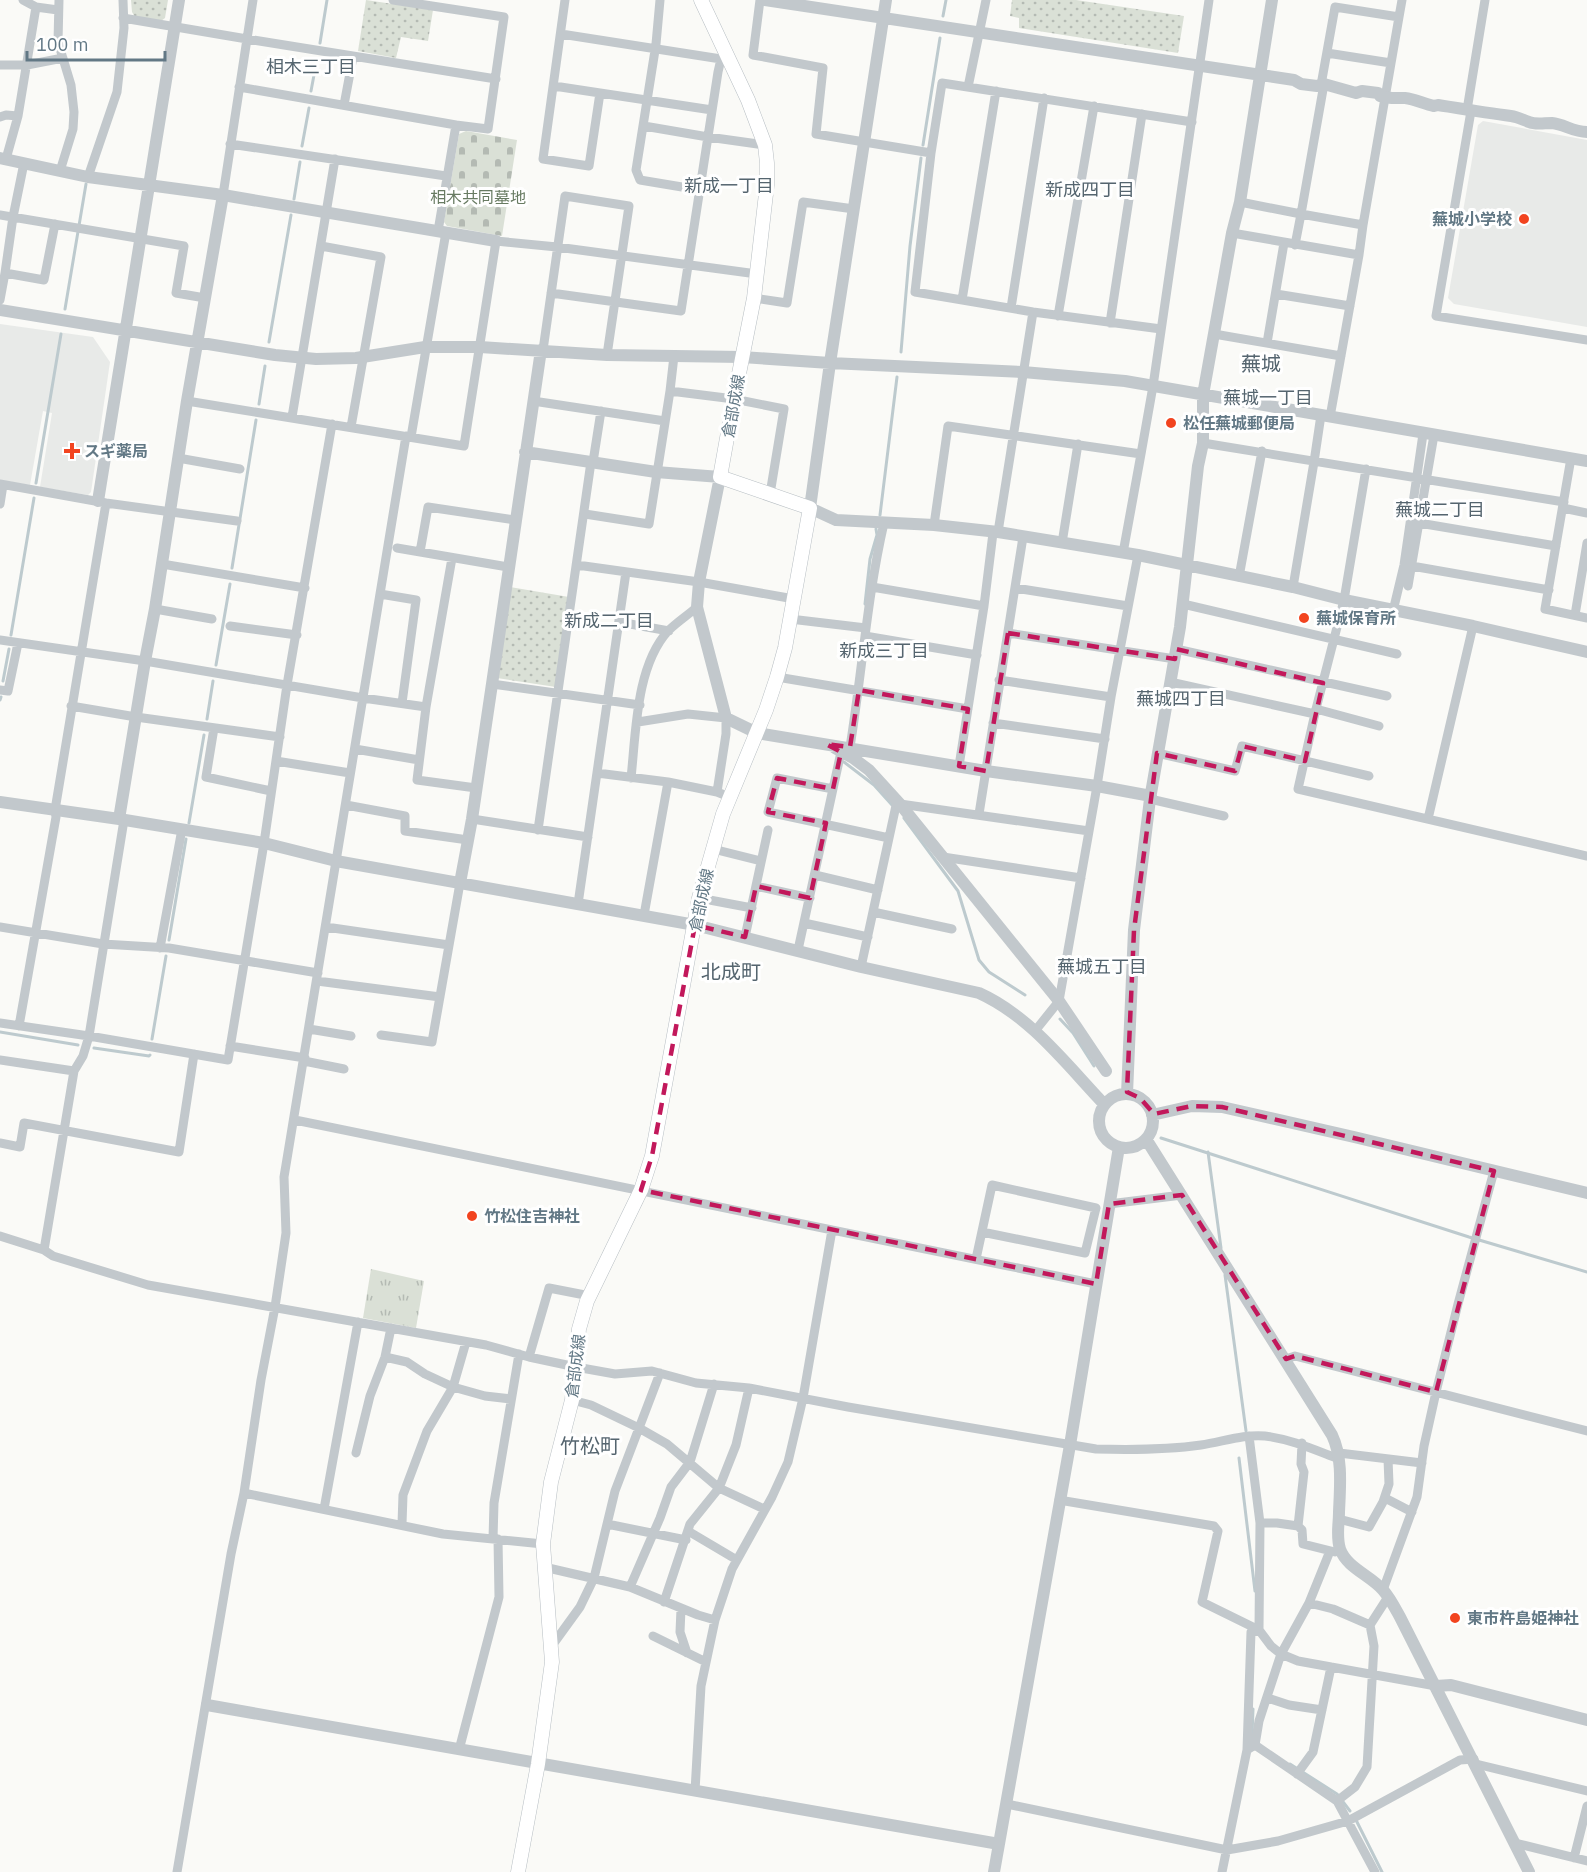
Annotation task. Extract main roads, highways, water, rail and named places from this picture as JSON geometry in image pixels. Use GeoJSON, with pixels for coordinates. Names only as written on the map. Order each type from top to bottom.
{"type":"FeatureCollection","features":[{"type":"Feature","properties":{"kind":"main road","name":"倉部成線"},"geometry":{"type":"LineString","coordinates":[[518,1872],[538,1764],[552,1662],[543,1544],[551,1482],[572,1400],[579,1329],[590,1296],[641,1190],[652,1156],[699,898],[723,814],[723,795],[757,733],[777,677],[810,508],[720,477],[754,298],[767,185],[767,163],[765,145],[748,100],[723,56],[701,0]]}},
{"type":"Feature","properties":{"kind":"waterway"},"geometry":{"type":"LineString","coordinates":[[320,43],[327,0]]}},
{"type":"Feature","properties":{"kind":"waterway"},"geometry":{"type":"LineString","coordinates":[[943,16],[946,0]]}},
{"type":"Feature","properties":{"kind":"waterway"},"geometry":{"type":"LineString","coordinates":[[923,145],[940,38]]}},
{"type":"Feature","properties":{"kind":"waterway"},"geometry":{"type":"LineString","coordinates":[[311,91],[317,59]]}},
{"type":"Feature","properties":{"kind":"waterway"},"geometry":{"type":"LineString","coordinates":[[302,146],[309,108]]}},
{"type":"Feature","properties":{"kind":"waterway"},"geometry":{"type":"LineString","coordinates":[[901,352],[910,246],[921,158]]}},
{"type":"Feature","properties":{"kind":"waterway"},"geometry":{"type":"LineString","coordinates":[[294,199],[300,162]]}},
{"type":"Feature","properties":{"kind":"waterway"},"geometry":{"type":"LineString","coordinates":[[65,309],[86,184]]}},
{"type":"Feature","properties":{"kind":"waterway"},"geometry":{"type":"LineString","coordinates":[[269,342],[291,215]]}},
{"type":"Feature","properties":{"kind":"waterway"},"geometry":{"type":"LineString","coordinates":[[36,483],[61,334]]}},
{"type":"Feature","properties":{"kind":"waterway"},"geometry":{"type":"LineString","coordinates":[[259,404],[265,366]]}},
{"type":"Feature","properties":{"kind":"waterway"},"geometry":{"type":"LineString","coordinates":[[880,515],[897,377]]}},
{"type":"Feature","properties":{"kind":"waterway"},"geometry":{"type":"LineString","coordinates":[[232,568],[256,420]]}},
{"type":"Feature","properties":{"kind":"waterway"},"geometry":{"type":"LineString","coordinates":[[11,635],[34,498]]}},
{"type":"Feature","properties":{"kind":"waterway"},"geometry":{"type":"LineString","coordinates":[[865,604],[870,559],[877,535],[876,529]]}},
{"type":"Feature","properties":{"kind":"waterway"},"geometry":{"type":"LineString","coordinates":[[216,665],[230,584]]}},
{"type":"Feature","properties":{"kind":"waterway"},"geometry":{"type":"LineString","coordinates":[[3,681],[9,649]]}},
{"type":"Feature","properties":{"kind":"waterway"},"geometry":{"type":"LineString","coordinates":[[207,719],[213,681]]}},
{"type":"Feature","properties":{"kind":"waterway"},"geometry":{"type":"LineString","coordinates":[[189,823],[204,735]]}},
{"type":"Feature","properties":{"kind":"waterway"},"geometry":{"type":"LineString","coordinates":[[844,762],[874,785],[892,805]]}},
{"type":"Feature","properties":{"kind":"waterway"},"geometry":{"type":"LineString","coordinates":[[904,818],[958,891],[979,960],[989,972],[1025,995]]}},
{"type":"Feature","properties":{"kind":"waterway"},"geometry":{"type":"LineString","coordinates":[[169,940],[186,839]]}},
{"type":"Feature","properties":{"kind":"waterway"},"geometry":{"type":"LineString","coordinates":[[152,1039],[166,956]]}},
{"type":"Feature","properties":{"kind":"waterway"},"geometry":{"type":"LineString","coordinates":[[1060,1019],[1073,1033],[1094,1066]]}},
{"type":"Feature","properties":{"kind":"waterway"},"geometry":{"type":"LineString","coordinates":[[0,1032],[78,1045]]}},
{"type":"Feature","properties":{"kind":"waterway"},"geometry":{"type":"LineString","coordinates":[[94,1048],[150,1055]]}},
{"type":"Feature","properties":{"kind":"waterway"},"geometry":{"type":"LineString","coordinates":[[1161,1138],[1469,1237],[1587,1272]]}},
{"type":"Feature","properties":{"kind":"waterway"},"geometry":{"type":"LineString","coordinates":[[1208,1152],[1221,1248]]}},
{"type":"Feature","properties":{"kind":"waterway"},"geometry":{"type":"LineString","coordinates":[[1225,1275],[1246,1431]]}},
{"type":"Feature","properties":{"kind":"waterway"},"geometry":{"type":"LineString","coordinates":[[1239,1458],[1255,1591]]}},
{"type":"Feature","properties":{"kind":"waterway"},"geometry":{"type":"LineString","coordinates":[[1252,1736],[1253,1709]]}},
{"type":"Feature","properties":{"kind":"waterway"},"geometry":{"type":"LineString","coordinates":[[1290,1764],[1337,1794],[1350,1811]]}},
{"type":"Feature","properties":{"kind":"waterway"},"geometry":{"type":"LineString","coordinates":[[1356,1820],[1382,1872]]}},
{"type":"Feature","properties":{"kind":"place","name":"蕪城小学校"},"geometry":{"type":"Point","coordinates":[1524,219]}},
{"type":"Feature","properties":{"kind":"place","name":"松任蕪城郵便局"},"geometry":{"type":"Point","coordinates":[1171,423]}},
{"type":"Feature","properties":{"kind":"place","name":"スギ薬局"},"geometry":{"type":"Point","coordinates":[72,451]}},
{"type":"Feature","properties":{"kind":"place","name":"蕪城保育所"},"geometry":{"type":"Point","coordinates":[1304,618]}},
{"type":"Feature","properties":{"kind":"place","name":"竹松住吉神社"},"geometry":{"type":"Point","coordinates":[472,1216]}},
{"type":"Feature","properties":{"kind":"place","name":"東市杵島姫神社"},"geometry":{"type":"Point","coordinates":[1455,1618]}},
{"type":"Feature","properties":{"kind":"district","name":"相木三丁目"},"geometry":{"type":"Point","coordinates":[311,66]}},
{"type":"Feature","properties":{"kind":"district","name":"新成一丁目"},"geometry":{"type":"Point","coordinates":[729,185]}},
{"type":"Feature","properties":{"kind":"district","name":"新成四丁目"},"geometry":{"type":"Point","coordinates":[1090,189]}},
{"type":"Feature","properties":{"kind":"district","name":"蕪城"},"geometry":{"type":"Point","coordinates":[1261,363]}},
{"type":"Feature","properties":{"kind":"district","name":"蕪城一丁目"},"geometry":{"type":"Point","coordinates":[1268,397]}},
{"type":"Feature","properties":{"kind":"district","name":"蕪城二丁目"},"geometry":{"type":"Point","coordinates":[1440,509]}},
{"type":"Feature","properties":{"kind":"district","name":"新成二丁目"},"geometry":{"type":"Point","coordinates":[609,620]}},
{"type":"Feature","properties":{"kind":"district","name":"新成三丁目"},"geometry":{"type":"Point","coordinates":[884,650]}},
{"type":"Feature","properties":{"kind":"district","name":"蕪城四丁目"},"geometry":{"type":"Point","coordinates":[1181,698]}},
{"type":"Feature","properties":{"kind":"district","name":"蕪城五丁目"},"geometry":{"type":"Point","coordinates":[1102,966]}},
{"type":"Feature","properties":{"kind":"district","name":"北成町"},"geometry":{"type":"Point","coordinates":[731,971]}},
{"type":"Feature","properties":{"kind":"district","name":"竹松町"},"geometry":{"type":"Point","coordinates":[590,1445]}},
{"type":"Feature","properties":{"kind":"park label","name":"相木共同墓地"},"geometry":{"type":"Point","coordinates":[478,197]}}]}
